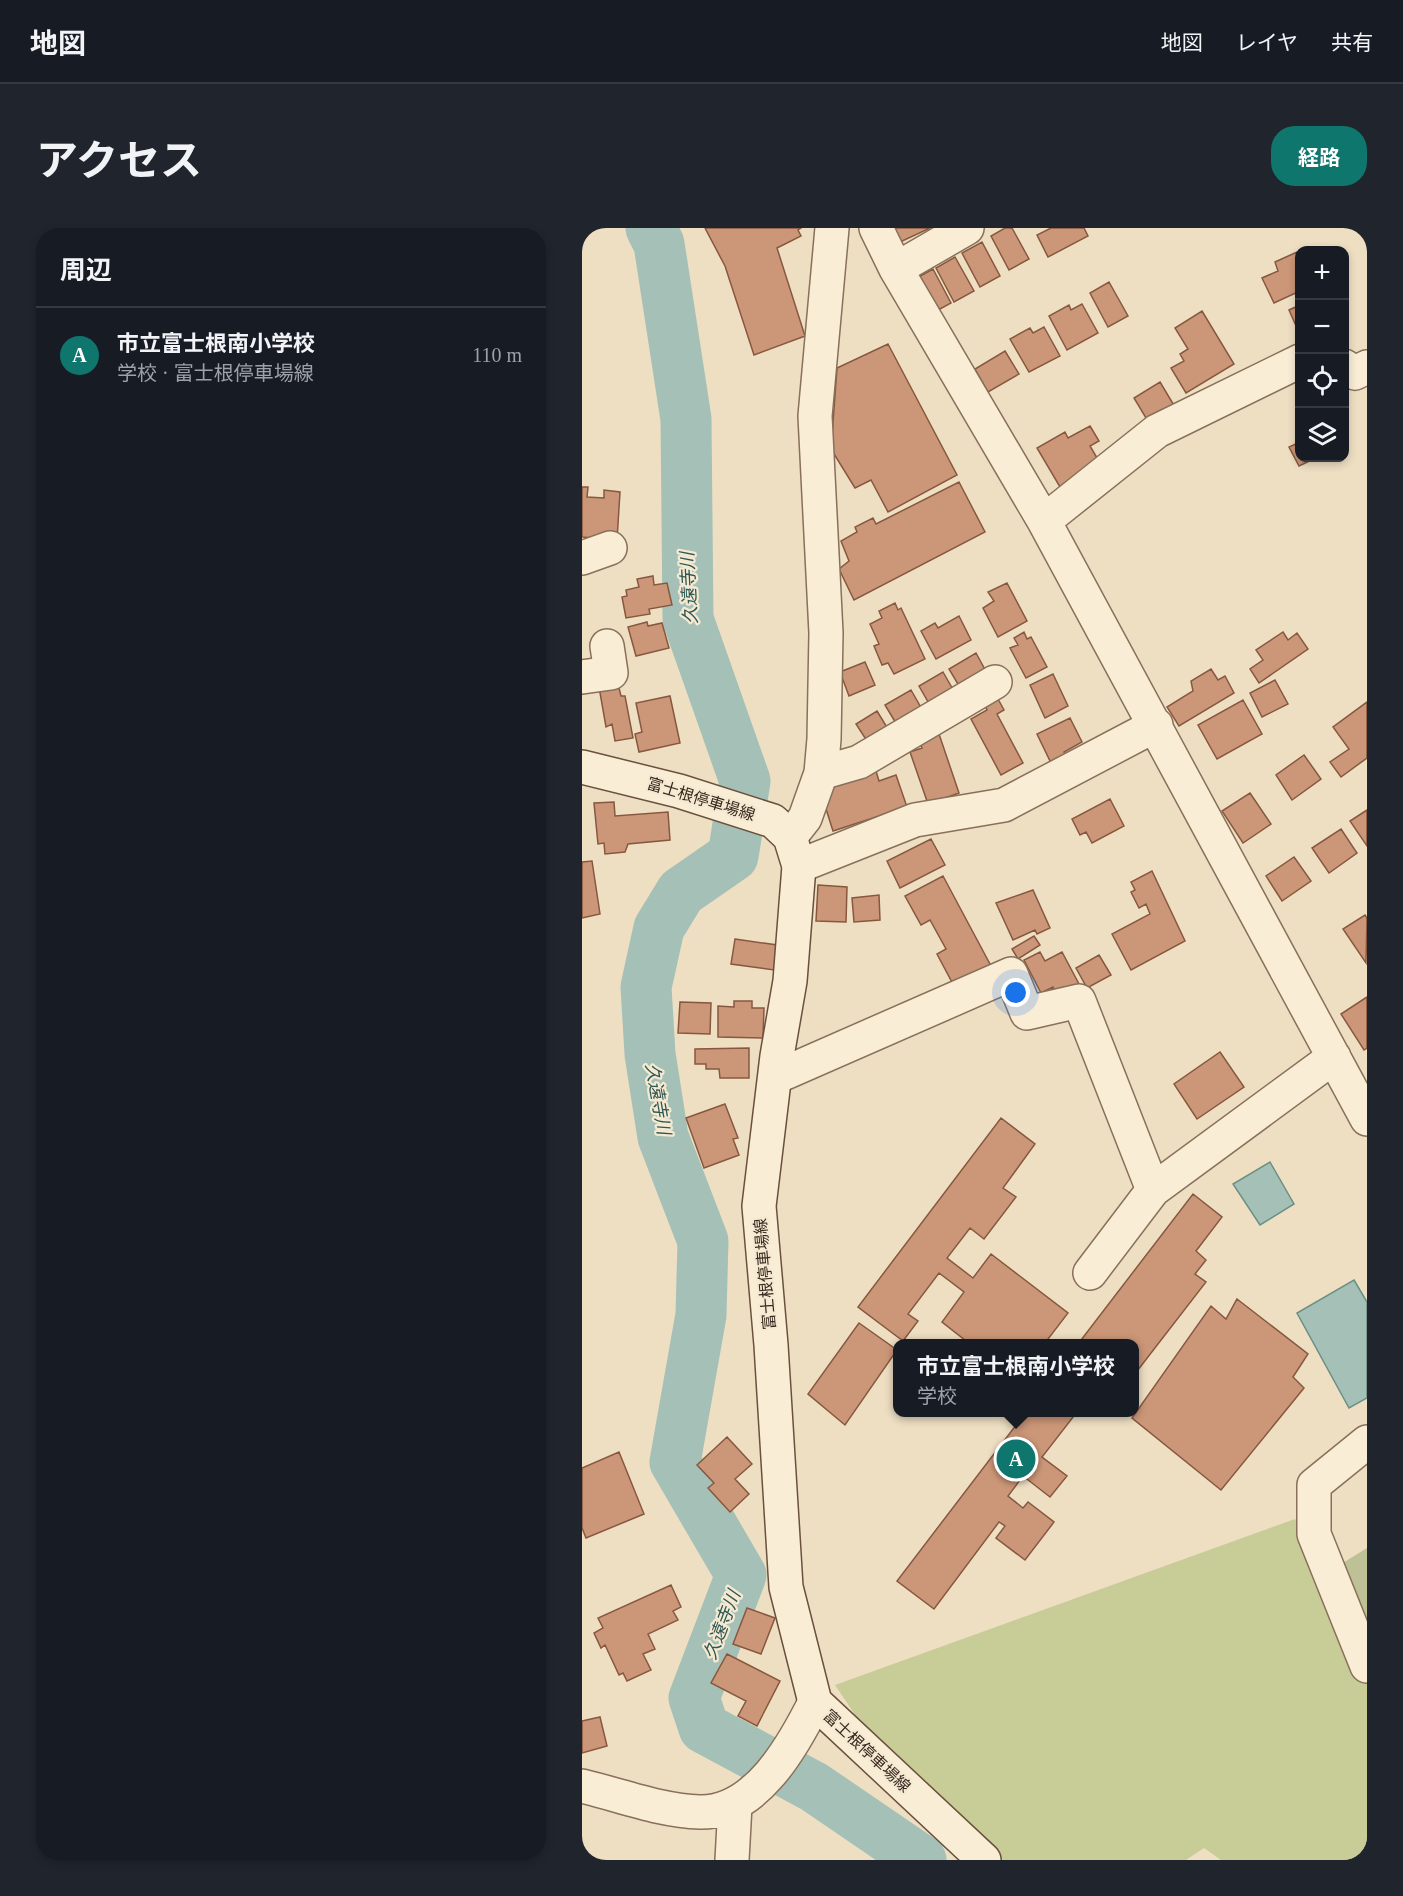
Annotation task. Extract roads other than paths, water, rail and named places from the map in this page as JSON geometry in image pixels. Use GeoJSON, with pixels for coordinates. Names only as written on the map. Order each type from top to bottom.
{"type":"FeatureCollection","features":[{"type":"Feature","properties":{"kind":"street"},"geometry":{"type":"LineString","coordinates":[[787,841],[805,818],[821,773],[826,633],[815,416],[832,228]]}},
{"type":"Feature","properties":{"kind":"street"},"geometry":{"type":"LineString","coordinates":[[876,228],[896,269],[1044,521],[1156,725],[1349,1066],[1367,1119]]}},
{"type":"Feature","properties":{"kind":"street"},"geometry":{"type":"LineString","coordinates":[[896,269],[967,228]]}},
{"type":"Feature","properties":{"kind":"street"},"geometry":{"type":"LineString","coordinates":[[1044,521],[1156,431],[1295,363]]}},
{"type":"Feature","properties":{"kind":"street"},"geometry":{"type":"LineString","coordinates":[[1349,369],[1355,373],[1367,367]]}},
{"type":"Feature","properties":{"kind":"street"},"geometry":{"type":"LineString","coordinates":[[582,677],[611,673],[607,646]]}},
{"type":"Feature","properties":{"kind":"street"},"geometry":{"type":"LineString","coordinates":[[821,773],[859,762],[996,682]]}},
{"type":"Feature","properties":{"kind":"street"},"geometry":{"type":"LineString","coordinates":[[787,841],[1004,805],[1156,725]]}},
{"type":"Feature","properties":{"kind":"street","name":"富士根停車場線"},"geometry":{"type":"LineString","coordinates":[[582,766],[679,791],[787,841],[790,981],[759,1206],[771,1345],[786,1587],[808,1716],[984,1860]]}},
{"type":"Feature","properties":{"kind":"street"},"geometry":{"type":"LineString","coordinates":[[776,1077],[1011,974],[1027,1013],[1079,1001],[1153,1190]]}},
{"type":"Feature","properties":{"kind":"street"},"geometry":{"type":"LineString","coordinates":[[1090,1273],[1153,1190],[1349,1066]]}},
{"type":"Feature","properties":{"kind":"street"},"geometry":{"type":"LineString","coordinates":[[1367,1442],[1314,1485],[1314,1534],[1367,1666]]}},
{"type":"Feature","properties":{"kind":"street"},"geometry":{"type":"LineString","coordinates":[[582,1786],[654,1804],[701,1812],[735,1804],[761,1784],[808,1716]]}},
{"type":"Feature","properties":{"kind":"street"},"geometry":{"type":"LineString","coordinates":[[732,1860],[735,1804]]}},
{"type":"Feature","properties":{"kind":"water"},"geometry":{"type":"Polygon","coordinates":[[[1270,1162],[1294,1204],[1260,1225],[1233,1184],[1270,1162]]]}},
{"type":"Feature","properties":{"kind":"water"},"geometry":{"type":"Polygon","coordinates":[[[1354,1280],[1367,1302],[1367,1398],[1349,1408],[1297,1313],[1354,1280]]]}},
{"type":"Feature","properties":{"kind":"waterway","name":"久遠寺川"},"geometry":{"type":"LineString","coordinates":[[651,228],[659,244],[686,419],[688,619],[745,781],[733,856],[681,892],[659,928],[646,987],[650,1054],[663,1137],[703,1241],[701,1315],[675,1462],[741,1575],[694,1698],[704,1728],[814,1787],[921,1860]]}},
{"type":"Feature","properties":{"kind":"place","name":"市立富士根南小学校"},"geometry":{"type":"Point","coordinates":[1016,1459]}}]}
